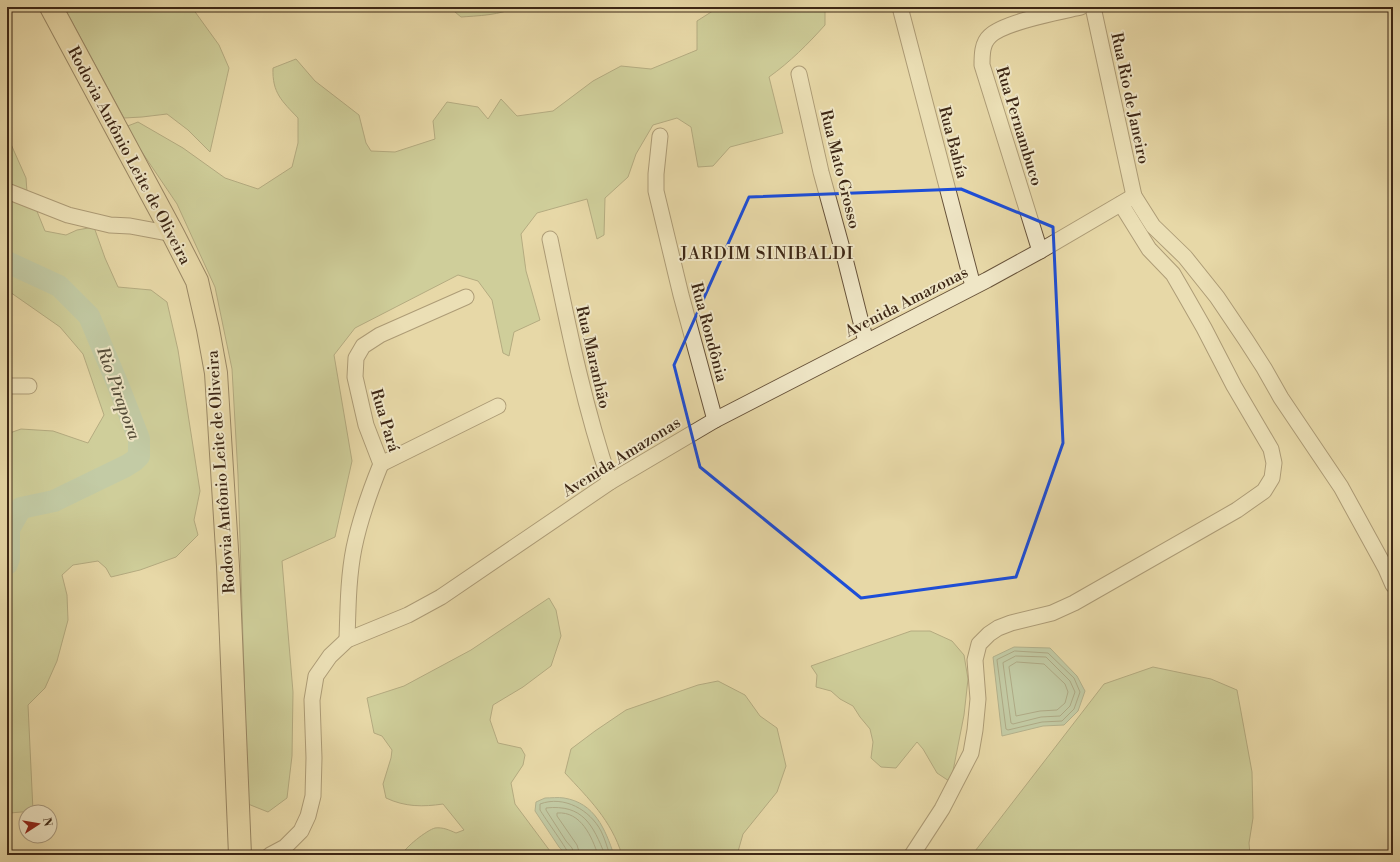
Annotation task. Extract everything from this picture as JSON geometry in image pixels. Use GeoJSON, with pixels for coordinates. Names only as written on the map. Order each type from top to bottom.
{"type":"FeatureCollection","features":[{"type":"Feature","properties":{"kind":"main road","name":"Rodovia Antônio Leite de Oliveira"},"geometry":{"type":"LineString","coordinates":[[51,7],[197,281],[208,329],[216,373],[228,566],[240,855]]}},
{"type":"Feature","properties":{"kind":"street","name":"Rua Bahía"},"geometry":{"type":"LineString","coordinates":[[900,7],[973,286]]}},
{"type":"Feature","properties":{"kind":"street","name":"Rua Pernambuco"},"geometry":{"type":"LineString","coordinates":[[1040,251],[982,65],[982,54],[989,36],[1005,26],[1081,7]]}},
{"type":"Feature","properties":{"kind":"street","name":"Rua Rio de Janeiro"},"geometry":{"type":"LineString","coordinates":[[1093,7],[1134,196]]}},
{"type":"Feature","properties":{"kind":"street","name":"Rua Mato Grosso"},"geometry":{"type":"LineString","coordinates":[[799,74],[821,172],[866,342]]}},
{"type":"Feature","properties":{"kind":"street","name":"Rua Rondônia"},"geometry":{"type":"LineString","coordinates":[[660,136],[656,174],[656,191],[681,296],[715,420]]}},
{"type":"Feature","properties":{"kind":"street"},"geometry":{"type":"LineString","coordinates":[[7,191],[68,214],[110,225],[130,226],[173,234]]}},
{"type":"Feature","properties":{"kind":"street"},"geometry":{"type":"LineString","coordinates":[[1134,196],[1153,226],[1185,257],[1217,297],[1246,340],[1281,398],[1341,487],[1386,569],[1393,585]]}},
{"type":"Feature","properties":{"kind":"street","name":"Avenida Amazonas"},"geometry":{"type":"LineString","coordinates":[[270,855],[285,847],[301,831],[308,816],[313,796],[314,758],[312,700],[316,676],[330,656],[347,640],[408,615],[441,597],[610,482],[715,420],[1040,251],[1134,196]]}},
{"type":"Feature","properties":{"kind":"street"},"geometry":{"type":"LineString","coordinates":[[912,855],[942,809],[971,752],[976,730],[978,699],[975,660],[980,644],[989,634],[998,628],[1052,613],[1074,603],[1237,510],[1264,492],[1272,478],[1274,463],[1270,449],[1234,386],[1204,328],[1173,274],[1149,248],[1121,204]]}},
{"type":"Feature","properties":{"kind":"street","name":"Rua Maranhão"},"geometry":{"type":"LineString","coordinates":[[550,239],[578,372],[597,444],[610,482]]}},
{"type":"Feature","properties":{"kind":"street","name":"Rua Pará"},"geometry":{"type":"LineString","coordinates":[[347,640],[350,584],[354,549],[367,500],[381,464],[366,426],[355,377],[356,358],[364,346],[380,335],[466,297]]}},
{"type":"Feature","properties":{"kind":"street"},"geometry":{"type":"LineString","coordinates":[[7,386],[29,386]]}},
{"type":"Feature","properties":{"kind":"street"},"geometry":{"type":"LineString","coordinates":[[381,464],[498,406]]}},
{"type":"Feature","properties":{"kind":"highlighted area"},"geometry":{"type":"Polygon","coordinates":[[[961,189],[1053,227],[1063,443],[1016,577],[861,598],[700,467],[674,365],[749,197],[961,189]]]}},
{"type":"Feature","properties":{"kind":"shaded area"},"geometry":{"type":"Polygon","coordinates":[[[64,7],[193,7],[219,45],[229,68],[210,152],[188,130],[167,114],[124,118],[64,7]]]}},
{"type":"Feature","properties":{"kind":"shaded area"},"geometry":{"type":"Polygon","coordinates":[[[449,7],[514,7],[503,12],[481,16],[461,17],[449,7]]]}},
{"type":"Feature","properties":{"kind":"shaded area"},"geometry":{"type":"Polygon","coordinates":[[[719,7],[825,7],[825,25],[784,65],[769,77],[783,133],[730,147],[713,166],[698,167],[691,127],[677,118],[653,125],[636,154],[628,177],[605,198],[604,235],[597,239],[587,199],[537,213],[521,234],[526,271],[540,320],[514,332],[509,356],[503,353],[492,300],[478,281],[458,275],[355,328],[334,355],[352,461],[335,537],[282,561],[293,692],[292,756],[287,798],[268,812],[248,804],[238,475],[232,369],[215,287],[177,204],[125,127],[138,122],[183,148],[225,178],[258,189],[292,167],[298,143],[298,118],[279,96],[276,90],[273,77],[273,68],[296,59],[315,81],[359,115],[366,143],[371,151],[395,152],[435,139],[433,121],[447,102],[478,107],[488,119],[501,99],[517,116],[553,111],[593,81],[621,66],[651,69],[697,50],[697,21],[719,7]]]}},
{"type":"Feature","properties":{"kind":"shaded area"},"geometry":{"type":"Polygon","coordinates":[[[7,139],[10,142],[26,178],[27,192],[7,182],[7,139]]]}},
{"type":"Feature","properties":{"kind":"shaded area"},"geometry":{"type":"Polygon","coordinates":[[[7,196],[34,204],[45,231],[66,235],[77,230],[94,227],[105,258],[118,287],[151,290],[167,302],[178,350],[200,491],[194,520],[198,535],[176,557],[140,570],[111,577],[106,568],[98,561],[73,565],[62,575],[67,595],[68,620],[57,661],[45,688],[28,705],[33,804],[18,804],[18,812],[10,813],[7,815],[7,434],[21,429],[53,431],[88,443],[104,415],[83,354],[60,327],[7,290],[7,196]]]}},
{"type":"Feature","properties":{"kind":"shaded area"},"geometry":{"type":"Polygon","coordinates":[[[549,598],[556,610],[561,636],[551,666],[523,687],[493,705],[490,720],[498,743],[521,748],[525,755],[523,765],[511,783],[515,804],[553,855],[402,855],[411,844],[431,829],[441,828],[456,833],[464,830],[443,804],[414,806],[386,798],[383,784],[392,750],[382,736],[374,733],[367,698],[404,686],[471,650],[549,598]]]}},
{"type":"Feature","properties":{"kind":"shaded area"},"geometry":{"type":"Polygon","coordinates":[[[911,631],[930,631],[952,641],[964,655],[968,679],[964,715],[953,771],[949,781],[937,773],[923,749],[917,742],[896,768],[881,767],[871,758],[873,742],[870,729],[853,706],[840,699],[831,691],[816,687],[817,675],[811,666],[911,631]]]}},
{"type":"Feature","properties":{"kind":"shaded area"},"geometry":{"type":"Polygon","coordinates":[[[1153,667],[1211,679],[1237,690],[1252,772],[1253,818],[1249,843],[1250,855],[972,855],[1104,684],[1153,667]]]}},
{"type":"Feature","properties":{"kind":"shaded area"},"geometry":{"type":"Polygon","coordinates":[[[718,681],[745,695],[760,716],[777,728],[786,766],[777,792],[743,834],[737,855],[622,855],[612,831],[591,801],[565,773],[571,749],[626,710],[698,685],[718,681]]]}},
{"type":"Feature","properties":{"kind":"water"},"geometry":{"type":"Polygon","coordinates":[[[1014,647],[1050,648],[1077,676],[1085,691],[1078,711],[1064,725],[1043,726],[1002,736],[993,657],[1014,647]]]}},
{"type":"Feature","properties":{"kind":"water"},"geometry":{"type":"Polygon","coordinates":[[[545,798],[562,798],[584,805],[591,811],[602,827],[614,855],[566,855],[535,811],[536,802],[545,798]]]}},
{"type":"Feature","properties":{"kind":"waterway","name":"Rio Pirapora"},"geometry":{"type":"LineString","coordinates":[[7,262],[59,286],[89,316],[139,439],[139,456],[126,466],[54,501],[21,508],[9,529],[9,558],[7,564]]}},
{"type":"Feature","properties":{"kind":"district","name":"JARDIM SINIBALDI"},"geometry":{"type":"Point","coordinates":[767,253]}}]}
